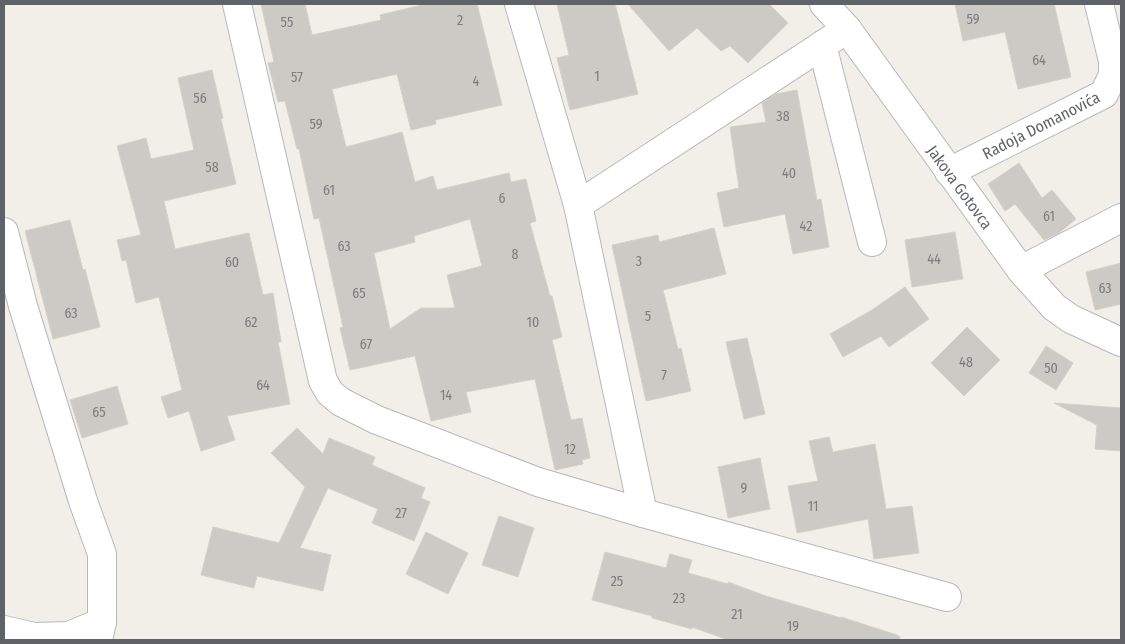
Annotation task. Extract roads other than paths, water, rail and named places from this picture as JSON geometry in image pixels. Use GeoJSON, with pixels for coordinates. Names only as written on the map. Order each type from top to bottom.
{"type":"FeatureCollection","features":[{"type":"Feature","properties":{"kind":"street"},"geometry":{"type":"LineString","coordinates":[[237,4],[323,382],[330,393],[341,402],[377,420],[538,482],[947,597]]}},
{"type":"Feature","properties":{"kind":"street"},"geometry":{"type":"LineString","coordinates":[[519,4],[578,205],[643,513]]}},
{"type":"Feature","properties":{"kind":"street","name":"Jakova Gotovca"},"geometry":{"type":"LineString","coordinates":[[824,4],[847,29],[1021,270],[1054,307],[1071,319],[1121,342]]}},
{"type":"Feature","properties":{"kind":"street","name":"Radoja Domanovića"},"geometry":{"type":"LineString","coordinates":[[949,172],[1104,94],[1114,75],[1113,61],[1099,4]]}},
{"type":"Feature","properties":{"kind":"street"},"geometry":{"type":"LineString","coordinates":[[578,205],[847,29]]}},
{"type":"Feature","properties":{"kind":"street"},"geometry":{"type":"LineString","coordinates":[[822,45],[872,242]]}},
{"type":"Feature","properties":{"kind":"street"},"geometry":{"type":"LineString","coordinates":[[1021,270],[1121,218]]}},
{"type":"Feature","properties":{"kind":"street"},"geometry":{"type":"LineString","coordinates":[[4,232],[23,306],[83,501],[102,554],[100,631],[69,636],[34,637],[4,630]]}}]}
